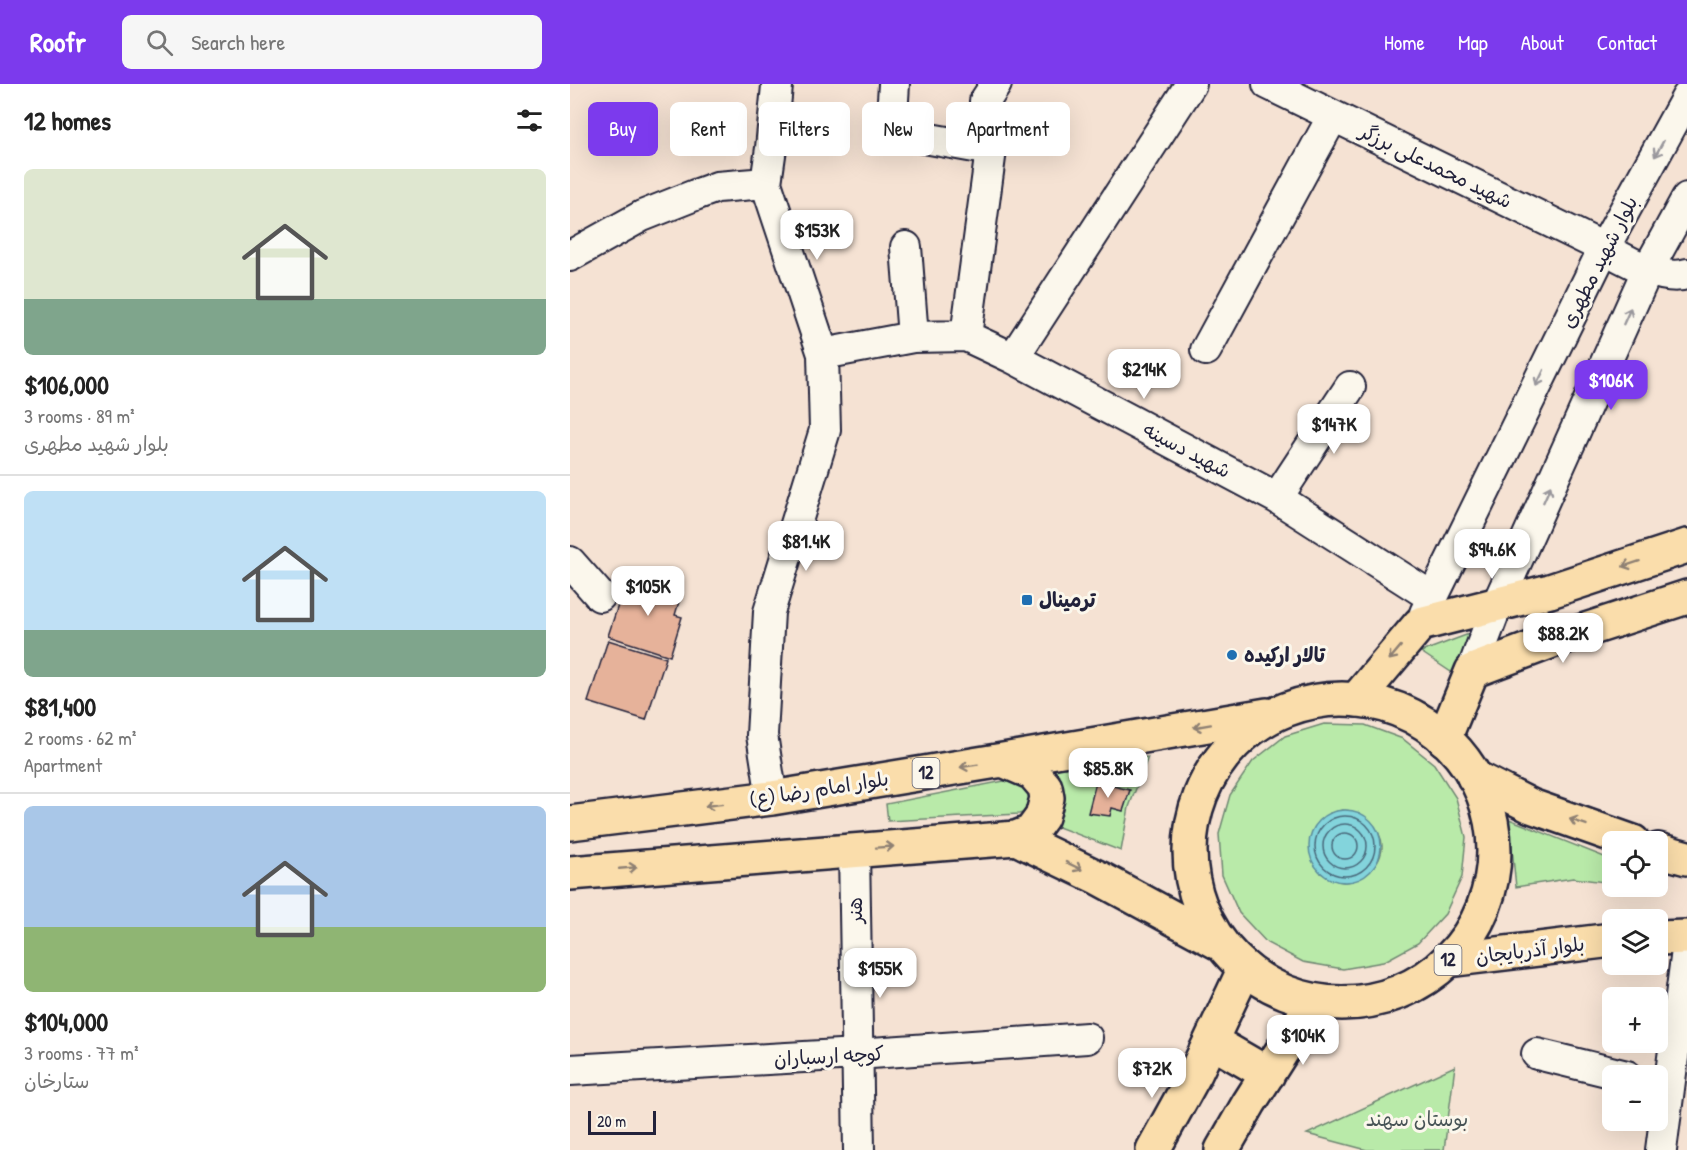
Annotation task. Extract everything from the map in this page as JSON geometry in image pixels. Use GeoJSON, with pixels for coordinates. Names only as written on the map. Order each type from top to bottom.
{"type":"FeatureCollection","features":[{"type":"Feature","properties":{"kind":"main road"},"geometry":{"type":"LineString","coordinates":[[1356,700],[1426,610],[1497,605],[1550,591],[1687,546]]}},
{"type":"Feature","properties":{"kind":"main road"},"geometry":{"type":"LineString","coordinates":[[1444,739],[1472,671],[1595,626],[1687,597]]}},
{"type":"Feature","properties":{"kind":"main road","name":"12"},"geometry":{"type":"LineString","coordinates":[[1356,700],[1403,713],[1424,724],[1444,739],[1460,757],[1474,777],[1484,799],[1491,824],[1494,848],[1492,873],[1487,897],[1478,920],[1448,960],[1430,975],[1410,987],[1364,1002],[1314,1001],[1274,987],[1245,968],[1221,944],[1206,921],[1196,895],[1191,868],[1190,840],[1194,813],[1204,788],[1217,764],[1235,743],[1257,725],[1281,712],[1315,702],[1356,700]]}},
{"type":"Feature","properties":{"kind":"main road","name":"بلوار امام رضا (ع)"},"geometry":{"type":"LineString","coordinates":[[570,823],[772,798],[1281,712]]}},
{"type":"Feature","properties":{"kind":"main road"},"geometry":{"type":"LineString","coordinates":[[1003,760],[1033,773],[1045,788],[1047,798],[1042,817],[1031,832],[1016,838]]}},
{"type":"Feature","properties":{"kind":"main road","name":"12"},"geometry":{"type":"LineString","coordinates":[[1474,777],[1531,806],[1602,831]]}},
{"type":"Feature","properties":{"kind":"main road","name":"12"},"geometry":{"type":"LineString","coordinates":[[570,873],[1016,838],[1099,878],[1221,944]]}},
{"type":"Feature","properties":{"kind":"main road"},"geometry":{"type":"LineString","coordinates":[[1668,853],[1687,858]]}},
{"type":"Feature","properties":{"kind":"main road"},"geometry":{"type":"LineString","coordinates":[[1668,938],[1687,937]]}},
{"type":"Feature","properties":{"kind":"main road","name":"بلوار آذربایجان"},"geometry":{"type":"LineString","coordinates":[[1448,960],[1602,941]]}},
{"type":"Feature","properties":{"kind":"main road"},"geometry":{"type":"LineString","coordinates":[[1153,1150],[1196,1072],[1245,968]]}},
{"type":"Feature","properties":{"kind":"main road"},"geometry":{"type":"LineString","coordinates":[[1222,1150],[1314,1001]]}},
{"type":"Feature","properties":{"kind":"main road"},"geometry":{"type":"LineString","coordinates":[[1211,1041],[1268,1074]]}},
{"type":"Feature","properties":{"kind":"street"},"geometry":{"type":"LineString","coordinates":[[894,84],[891,132],[946,142]]}},
{"type":"Feature","properties":{"kind":"street"},"geometry":{"type":"LineString","coordinates":[[985,102],[996,84]]}},
{"type":"Feature","properties":{"kind":"street"},"geometry":{"type":"LineString","coordinates":[[1013,358],[1191,84]]}},
{"type":"Feature","properties":{"kind":"street","name":"شهید محمدعلی برزگر"},"geometry":{"type":"LineString","coordinates":[[1268,84],[1647,271],[1681,276],[1687,274]]}},
{"type":"Feature","properties":{"kind":"street"},"geometry":{"type":"LineString","coordinates":[[1672,84],[1687,92]]}},
{"type":"Feature","properties":{"kind":"street"},"geometry":{"type":"LineString","coordinates":[[772,798],[762,735],[769,612],[825,430],[823,354],[766,183],[777,86]]}},
{"type":"Feature","properties":{"kind":"street","name":"بلوار شهید مطهری"},"geometry":{"type":"LineString","coordinates":[[1426,610],[1604,248],[1687,97]]}},
{"type":"Feature","properties":{"kind":"street"},"geometry":{"type":"LineString","coordinates":[[1206,350],[1333,116]]}},
{"type":"Feature","properties":{"kind":"street"},"geometry":{"type":"LineString","coordinates":[[966,336],[990,156]]}},
{"type":"Feature","properties":{"kind":"street"},"geometry":{"type":"LineString","coordinates":[[570,256],[642,216],[694,195],[717,187],[766,183]]}},
{"type":"Feature","properties":{"kind":"street"},"geometry":{"type":"LineString","coordinates":[[1472,671],[1497,605],[1647,271],[1687,198]]}},
{"type":"Feature","properties":{"kind":"street"},"geometry":{"type":"LineString","coordinates":[[906,247],[914,337]]}},
{"type":"Feature","properties":{"kind":"street","name":"شهید دسینه"},"geometry":{"type":"LineString","coordinates":[[823,354],[914,337],[966,336],[1013,358],[1278,498],[1426,610]]}},
{"type":"Feature","properties":{"kind":"street"},"geometry":{"type":"LineString","coordinates":[[1278,498],[1350,387]]}},
{"type":"Feature","properties":{"kind":"street"},"geometry":{"type":"LineString","coordinates":[[570,562],[600,596]]}},
{"type":"Feature","properties":{"kind":"street","name":"هنر"},"geometry":{"type":"LineString","coordinates":[[854,850],[859,1150]]}},
{"type":"Feature","properties":{"kind":"street"},"geometry":{"type":"LineString","coordinates":[[1666,1065],[1687,950]]}},
{"type":"Feature","properties":{"kind":"street","name":"کوچه ارسباران"},"geometry":{"type":"LineString","coordinates":[[570,1070],[1087,1038]]}},
{"type":"Feature","properties":{"kind":"street"},"geometry":{"type":"LineString","coordinates":[[1537,1054],[1602,1070]]}},
{"type":"Feature","properties":{"kind":"street"},"geometry":{"type":"LineString","coordinates":[[1661,1150],[1662,1131]]}},
{"type":"Feature","properties":{"kind":"green space"},"geometry":{"type":"Polygon","coordinates":[[[1469,634],[1460,678],[1421,652],[1469,634]]]}},
{"type":"Feature","properties":{"kind":"green space"},"geometry":{"type":"Polygon","coordinates":[[[1324,724],[1365,725],[1403,739],[1434,764],[1456,798],[1466,837],[1462,877],[1445,914],[1418,943],[1383,962],[1343,969],[1303,962],[1267,943],[1239,913],[1222,875],[1219,834],[1230,795],[1253,761],[1285,736],[1324,724]],[[1342,810],[1330,813],[1321,873],[1343,882],[1360,878],[1374,867],[1382,851],[1382,843],[1377,831],[1366,821],[1357,814],[1342,810]]]}},
{"type":"Feature","properties":{"kind":"green space"},"geometry":{"type":"Polygon","coordinates":[[[1148,757],[1129,807],[1121,851],[1048,823],[1040,772],[1109,759],[1148,757]]]}},
{"type":"Feature","properties":{"kind":"green space"},"geometry":{"type":"Polygon","coordinates":[[[1004,781],[1018,784],[1035,799],[1026,812],[888,821],[886,804],[1004,781]]]}},
{"type":"Feature","properties":{"kind":"green space"},"geometry":{"type":"Polygon","coordinates":[[[1509,819],[1602,856],[1602,882],[1573,878],[1516,887],[1509,819]]]}},
{"type":"Feature","properties":{"kind":"green space","name":"بوستان سهند"},"geometry":{"type":"Polygon","coordinates":[[[1455,1066],[1444,1150],[1367,1150],[1307,1134],[1455,1066]]]}},
{"type":"Feature","properties":{"kind":"water"},"geometry":{"type":"Polygon","coordinates":[[[1345,810],[1365,816],[1375,826],[1381,846],[1375,866],[1365,876],[1345,882],[1325,876],[1315,866],[1309,846],[1315,826],[1325,816],[1345,810]]]}},
{"type":"Feature","properties":{"kind":"building"},"geometry":{"type":"Polygon","coordinates":[[[647,577],[671,585],[669,591],[681,595],[675,615],[682,617],[670,656],[608,636],[621,596],[627,598],[634,579],[645,583],[647,577]]]}},
{"type":"Feature","properties":{"kind":"building"},"geometry":{"type":"Polygon","coordinates":[[[608,640],[666,658],[646,720],[588,702],[608,640]]]}},
{"type":"Feature","properties":{"kind":"building"},"geometry":{"type":"Polygon","coordinates":[[[1096,782],[1130,790],[1123,811],[1112,808],[1110,816],[1088,813],[1096,782]]]}},
{"type":"Feature","properties":{"kind":"place","name":"ترمینال"},"geometry":{"type":"Point","coordinates":[1027,600]}},
{"type":"Feature","properties":{"kind":"place","name":"تالار ارکیده"},"geometry":{"type":"Point","coordinates":[1232,655]}}]}
